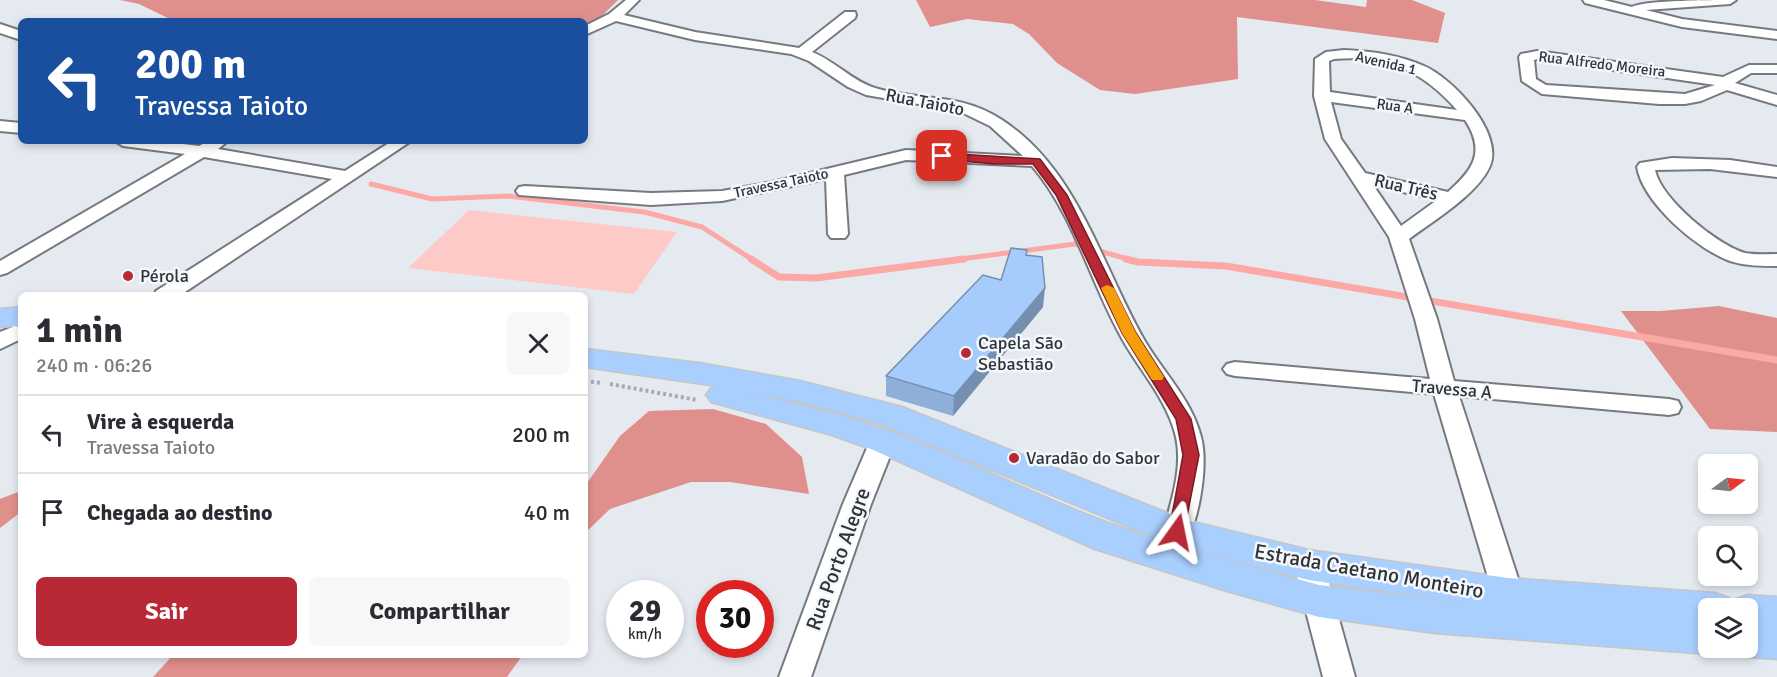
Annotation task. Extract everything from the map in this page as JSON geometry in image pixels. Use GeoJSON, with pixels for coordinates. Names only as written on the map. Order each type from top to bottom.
{"type":"FeatureCollection","features":[{"type":"Feature","properties":{"kind":"main road","name":"Estrada Caetano Monteiro"},"geometry":{"type":"LineString","coordinates":[[588,358],[699,373],[800,391],[890,415],[1177,532],[1309,565],[1508,594],[1698,608]]}},
{"type":"Feature","properties":{"kind":"main road","name":"Estrada Caetano Monteiro"},"geometry":{"type":"LineString","coordinates":[[588,375],[718,394],[840,426],[883,441],[1105,537],[1227,576],[1319,600],[1435,617],[1698,636]]}},
{"type":"Feature","properties":{"kind":"main road"},"geometry":{"type":"LineString","coordinates":[[1758,612],[1777,613]]}},
{"type":"Feature","properties":{"kind":"main road"},"geometry":{"type":"LineString","coordinates":[[1758,641],[1777,642]]}},
{"type":"Feature","properties":{"kind":"street"},"geometry":{"type":"LineString","coordinates":[[588,30],[614,17],[633,0]]}},
{"type":"Feature","properties":{"kind":"street"},"geometry":{"type":"LineString","coordinates":[[1589,0],[1682,23],[1777,35]]}},
{"type":"Feature","properties":{"kind":"street"},"geometry":{"type":"LineString","coordinates":[[1619,8],[1730,0]]}},
{"type":"Feature","properties":{"kind":"street"},"geometry":{"type":"LineString","coordinates":[[802,53],[850,15]]}},
{"type":"Feature","properties":{"kind":"street","name":"Rua Taioto"},"geometry":{"type":"LineString","coordinates":[[614,17],[705,38],[802,53],[820,59],[855,85],[872,92],[939,102],[982,114],[1012,135],[1036,161],[1061,195],[1129,333],[1183,419],[1191,455],[1177,532]]}},
{"type":"Feature","properties":{"kind":"street"},"geometry":{"type":"LineString","coordinates":[[0,28],[18,35]]}},
{"type":"Feature","properties":{"kind":"street","name":"Avenida 1"},"geometry":{"type":"LineString","coordinates":[[1399,237],[1452,198],[1480,169],[1485,154],[1479,129],[1436,80],[1417,68],[1345,54],[1329,54],[1322,58],[1322,96],[1333,139],[1399,237],[1426,319],[1444,388],[1508,594]]}},
{"type":"Feature","properties":{"kind":"street","name":"Rua Alfredo Moreira"},"geometry":{"type":"LineString","coordinates":[[1725,83],[1537,55],[1526,57],[1529,81],[1534,86],[1551,91],[1659,99],[1685,99],[1701,96],[1719,89],[1733,76],[1749,69],[1777,69]]}},
{"type":"Feature","properties":{"kind":"street"},"geometry":{"type":"LineString","coordinates":[[1725,83],[1777,100]]}},
{"type":"Feature","properties":{"kind":"street","name":"Rua A"},"geometry":{"type":"LineString","coordinates":[[1322,96],[1468,116]]}},
{"type":"Feature","properties":{"kind":"street"},"geometry":{"type":"LineString","coordinates":[[0,126],[18,128]]}},
{"type":"Feature","properties":{"kind":"street"},"geometry":{"type":"LineString","coordinates":[[145,144],[348,177]]}},
{"type":"Feature","properties":{"kind":"street"},"geometry":{"type":"LineString","coordinates":[[0,268],[216,144]]}},
{"type":"Feature","properties":{"kind":"street"},"geometry":{"type":"LineString","coordinates":[[170,292],[398,144]]}},
{"type":"Feature","properties":{"kind":"street","name":"Travessa Taioto"},"geometry":{"type":"LineString","coordinates":[[525,191],[651,199],[713,196],[772,187],[906,155],[995,161],[1036,161]]}},
{"type":"Feature","properties":{"kind":"street"},"geometry":{"type":"LineString","coordinates":[[1777,172],[1742,167],[1664,163],[1646,167],[1645,174],[1650,184],[1673,212],[1726,252],[1745,259],[1777,260]]}},
{"type":"Feature","properties":{"kind":"street"},"geometry":{"type":"LineString","coordinates":[[835,172],[838,234]]}},
{"type":"Feature","properties":{"kind":"street","name":"Rua Três"},"geometry":{"type":"LineString","coordinates":[[1360,177],[1452,198]]}},
{"type":"Feature","properties":{"kind":"street","name":"Travessa A"},"geometry":{"type":"LineString","coordinates":[[1235,369],[1669,407]]}},
{"type":"Feature","properties":{"kind":"street","name":"Rua Porto Alegre"},"geometry":{"type":"LineString","coordinates":[[795,677],[856,504],[883,441]]}},
{"type":"Feature","properties":{"kind":"street"},"geometry":{"type":"LineString","coordinates":[[1309,565],[1339,677]]}},
{"type":"Feature","properties":{"kind":"shaded area"},"geometry":{"type":"Polygon","coordinates":[[[120,0],[618,0],[594,24],[588,24],[588,18],[168,18],[139,4],[120,0]]]}},
{"type":"Feature","properties":{"kind":"shaded area"},"geometry":{"type":"Polygon","coordinates":[[[916,0],[1315,0],[1366,7],[1367,0],[1412,0],[1445,13],[1438,43],[1237,17],[1238,79],[1135,94],[1100,90],[1057,63],[1029,34],[1013,24],[967,19],[930,27],[916,0]]]}},
{"type":"Feature","properties":{"kind":"shaded area"},"geometry":{"type":"Polygon","coordinates":[[[469,210],[677,232],[634,294],[408,268],[469,210]]]}},
{"type":"Feature","properties":{"kind":"shaded area"},"geometry":{"type":"Polygon","coordinates":[[[1719,306],[1777,318],[1777,432],[1710,429],[1621,311],[1660,311],[1719,306]]]}},
{"type":"Feature","properties":{"kind":"shaded area"},"geometry":{"type":"Polygon","coordinates":[[[713,409],[766,424],[802,457],[809,494],[730,482],[691,482],[610,509],[588,530],[588,482],[620,436],[649,411],[713,409]]]}},
{"type":"Feature","properties":{"kind":"shaded area"},"geometry":{"type":"Polygon","coordinates":[[[18,492],[18,514],[0,528],[0,499],[18,492]]]}},
{"type":"Feature","properties":{"kind":"shaded area"},"geometry":{"type":"Polygon","coordinates":[[[170,658],[521,658],[507,677],[153,677],[170,658]]]}},
{"type":"Feature","properties":{"kind":"building"},"geometry":{"type":"Polygon","coordinates":[[[1011,248],[1027,250],[1026,255],[1042,257],[1045,288],[954,396],[886,376],[983,275],[1001,280],[1011,248]]]}},
{"type":"Feature","properties":{"kind":"waterway"},"geometry":{"type":"LineString","coordinates":[[371,184],[432,199],[508,196],[644,212],[702,227],[753,260]]}},
{"type":"Feature","properties":{"kind":"waterway"},"geometry":{"type":"LineString","coordinates":[[953,260],[1075,244],[1131,260]]}},
{"type":"Feature","properties":{"kind":"waterway"},"geometry":{"type":"LineString","coordinates":[[751,259],[779,277],[816,278],[964,259]]}},
{"type":"Feature","properties":{"kind":"waterway"},"geometry":{"type":"LineString","coordinates":[[1126,259],[1138,262],[1226,266],[1777,360]]}},
{"type":"Feature","properties":{"kind":"slow traffic"},"geometry":{"type":"LineString","coordinates":[[1107,288],[1129,333],[1157,377]]}},
{"type":"Feature","properties":{"kind":"place","name":"Pérola"},"geometry":{"type":"Point","coordinates":[128,276]}},
{"type":"Feature","properties":{"kind":"place","name":"Capela São Sebastião"},"geometry":{"type":"Point","coordinates":[966,353]}},
{"type":"Feature","properties":{"kind":"place","name":"Varadão do Sabor"},"geometry":{"type":"Point","coordinates":[1014,458]}},
{"type":"Feature","properties":{"kind":"route"},"geometry":{"type":"LineString","coordinates":[[942,156],[995,161],[1036,161],[1061,195],[1129,333],[1183,419],[1191,455],[1186,493],[1177,532]]}}]}
